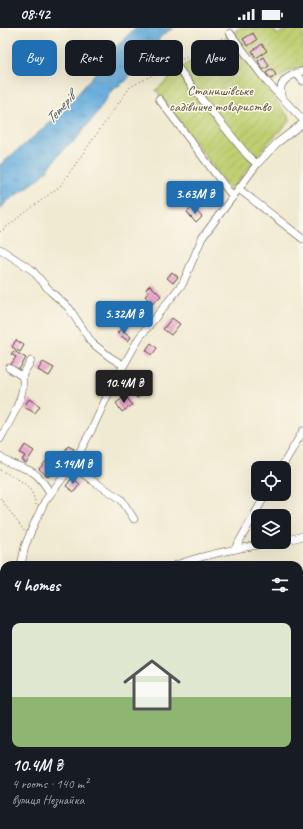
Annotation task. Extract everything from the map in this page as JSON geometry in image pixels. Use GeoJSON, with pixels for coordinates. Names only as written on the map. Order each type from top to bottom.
{"type":"FeatureCollection","features":[{"type":"Feature","properties":{"kind":"street"},"geometry":{"type":"LineString","coordinates":[[22,561],[25,546],[50,493],[72,466],[139,338],[183,283],[202,238],[257,164],[277,143],[303,122],[272,87],[230,34]]}},
{"type":"Feature","properties":{"kind":"street"},"geometry":{"type":"LineString","coordinates":[[280,95],[281,85],[286,79],[300,72],[303,81]]}},
{"type":"Feature","properties":{"kind":"street"},"geometry":{"type":"LineString","coordinates":[[183,73],[204,102],[248,156],[257,164]]}},
{"type":"Feature","properties":{"kind":"street"},"geometry":{"type":"LineString","coordinates":[[272,87],[281,85]]}},
{"type":"Feature","properties":{"kind":"street"},"geometry":{"type":"LineString","coordinates":[[159,98],[233,197]]}},
{"type":"Feature","properties":{"kind":"street"},"geometry":{"type":"LineString","coordinates":[[239,188],[303,239]]}},
{"type":"Feature","properties":{"kind":"street"},"geometry":{"type":"LineString","coordinates":[[0,249],[32,270],[51,292],[69,308],[92,342],[124,365]]}},
{"type":"Feature","properties":{"kind":"street"},"geometry":{"type":"LineString","coordinates":[[22,376],[31,361]]}},
{"type":"Feature","properties":{"kind":"street"},"geometry":{"type":"LineString","coordinates":[[0,440],[14,411],[23,388],[24,381],[22,376],[9,368]]}},
{"type":"Feature","properties":{"kind":"street"},"geometry":{"type":"LineString","coordinates":[[285,461],[303,431]]}},
{"type":"Feature","properties":{"kind":"street"},"geometry":{"type":"LineString","coordinates":[[0,457],[6,462],[34,473],[50,493]]}},
{"type":"Feature","properties":{"kind":"street"},"geometry":{"type":"LineString","coordinates":[[72,466],[121,499],[134,519]]}},
{"type":"Feature","properties":{"kind":"street"},"geometry":{"type":"LineString","coordinates":[[235,549],[262,501]]}},
{"type":"Feature","properties":{"kind":"street"},"geometry":{"type":"LineString","coordinates":[[291,539],[303,536]]}},
{"type":"Feature","properties":{"kind":"street"},"geometry":{"type":"LineString","coordinates":[[187,561],[251,546]]}},
{"type":"Feature","properties":{"kind":"path"},"geometry":{"type":"LineString","coordinates":[[0,232],[60,186],[130,87],[230,34]]}},
{"type":"Feature","properties":{"kind":"path"},"geometry":{"type":"LineString","coordinates":[[0,470],[26,483],[33,494],[38,516]]}},
{"type":"Feature","properties":{"kind":"path"},"geometry":{"type":"LineString","coordinates":[[0,498],[29,537]]}},
{"type":"Feature","properties":{"kind":"green space","name":"Станишівське садівниче товариство"},"geometry":{"type":"Polygon","coordinates":[[[240,28],[273,28],[277,35],[290,28],[303,28],[303,75],[299,69],[291,70],[266,87],[291,120],[268,143],[231,191],[156,90],[171,76],[183,76],[183,66],[191,61],[191,76],[239,76],[239,40],[222,40],[240,28]]]}},
{"type":"Feature","properties":{"kind":"water"},"geometry":{"type":"Polygon","coordinates":[[[135,28],[174,28],[165,33],[158,40],[124,40],[124,76],[129,76],[127,80],[111,91],[98,112],[75,141],[65,147],[45,173],[9,200],[0,209],[0,165],[61,114],[93,76],[116,76],[116,47],[135,28]]]}},
{"type":"Feature","properties":{"kind":"building"},"geometry":{"type":"Polygon","coordinates":[[[253,33],[257,40],[248,46],[243,39],[253,33]]]}},
{"type":"Feature","properties":{"kind":"building"},"geometry":{"type":"Polygon","coordinates":[[[262,44],[267,51],[256,58],[252,51],[262,44]]]}},
{"type":"Feature","properties":{"kind":"building"},"geometry":{"type":"Polygon","coordinates":[[[264,57],[269,66],[263,70],[258,61],[264,57]]]}},
{"type":"Feature","properties":{"kind":"building"},"geometry":{"type":"Polygon","coordinates":[[[272,69],[276,75],[271,79],[266,73],[272,69]]]}},
{"type":"Feature","properties":{"kind":"building"},"geometry":{"type":"Polygon","coordinates":[[[193,207],[202,217],[196,223],[187,212],[193,207]]]}},
{"type":"Feature","properties":{"kind":"building"},"geometry":{"type":"Polygon","coordinates":[[[172,272],[178,277],[173,283],[167,278],[172,272]]]}},
{"type":"Feature","properties":{"kind":"building"},"geometry":{"type":"Polygon","coordinates":[[[150,285],[161,296],[152,304],[145,296],[149,293],[146,289],[150,285]]]}},
{"type":"Feature","properties":{"kind":"building"},"geometry":{"type":"Polygon","coordinates":[[[172,318],[180,324],[171,335],[163,329],[172,318]]]}},
{"type":"Feature","properties":{"kind":"building"},"geometry":{"type":"Polygon","coordinates":[[[121,329],[131,337],[128,341],[117,333],[121,329]]]}},
{"type":"Feature","properties":{"kind":"building"},"geometry":{"type":"Polygon","coordinates":[[[16,340],[24,345],[20,352],[12,347],[16,340]]]}},
{"type":"Feature","properties":{"kind":"building"},"geometry":{"type":"Polygon","coordinates":[[[151,343],[157,348],[152,355],[146,350],[151,343]]]}},
{"type":"Feature","properties":{"kind":"building"},"geometry":{"type":"Polygon","coordinates":[[[14,351],[26,358],[18,371],[10,366],[16,357],[11,354],[14,351]]]}},
{"type":"Feature","properties":{"kind":"building"},"geometry":{"type":"Polygon","coordinates":[[[43,362],[54,368],[49,376],[38,370],[43,362]]]}},
{"type":"Feature","properties":{"kind":"building"},"geometry":{"type":"Polygon","coordinates":[[[140,385],[145,391],[137,398],[132,393],[140,385]]]}},
{"type":"Feature","properties":{"kind":"building"},"geometry":{"type":"Polygon","coordinates":[[[126,396],[132,405],[122,412],[116,403],[126,396]]]}},
{"type":"Feature","properties":{"kind":"building"},"geometry":{"type":"Polygon","coordinates":[[[29,399],[40,406],[35,413],[24,407],[29,399]]]}},
{"type":"Feature","properties":{"kind":"building"},"geometry":{"type":"Polygon","coordinates":[[[25,445],[34,451],[26,463],[22,460],[25,456],[20,453],[25,445]]]}},
{"type":"Feature","properties":{"kind":"building"},"geometry":{"type":"Polygon","coordinates":[[[68,446],[74,449],[69,457],[63,454],[68,446]]]}},
{"type":"Feature","properties":{"kind":"building"},"geometry":{"type":"Polygon","coordinates":[[[48,459],[57,467],[48,477],[39,469],[48,459]]]}},
{"type":"Feature","properties":{"kind":"building"},"geometry":{"type":"Polygon","coordinates":[[[72,478],[80,484],[74,492],[66,486],[72,478]]]}},
{"type":"Feature","properties":{"kind":"water label","name":"Тетерів"},"geometry":{"type":"Point","coordinates":[60,108]}}]}
